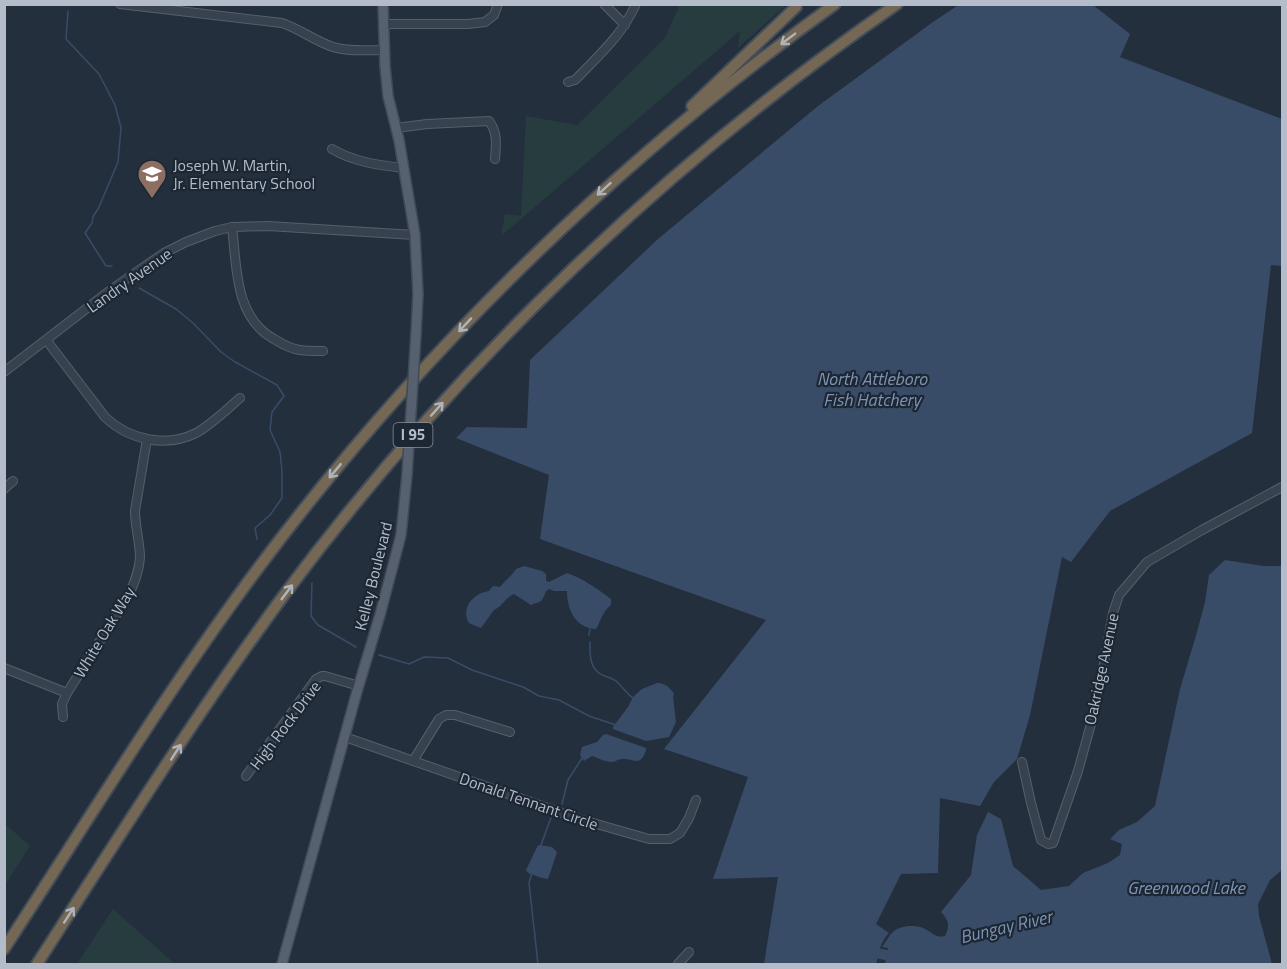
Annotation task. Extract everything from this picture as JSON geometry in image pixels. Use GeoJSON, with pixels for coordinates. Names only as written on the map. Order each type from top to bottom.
{"type":"FeatureCollection","features":[{"type":"Feature","properties":{"kind":"highway","name":"I 95"},"geometry":{"type":"LineString","coordinates":[[4,949],[184,672],[257,570],[308,504],[382,416],[474,315],[548,241],[626,170],[755,64],[835,4]]}},
{"type":"Feature","properties":{"kind":"highway","name":"I 95"},"geometry":{"type":"LineString","coordinates":[[37,964],[247,646],[335,529],[422,425],[516,325],[637,210],[773,96],[897,4]]}},
{"type":"Feature","properties":{"kind":"highway"},"geometry":{"type":"LineString","coordinates":[[626,170],[796,6]]}},
{"type":"Feature","properties":{"kind":"main road","name":"Kelley Boulevard"},"geometry":{"type":"LineString","coordinates":[[282,964],[401,535],[418,294],[415,235],[404,168],[388,96],[383,4]]}},
{"type":"Feature","properties":{"kind":"street"},"geometry":{"type":"LineString","coordinates":[[120,4],[282,23],[336,48],[385,50]]}},
{"type":"Feature","properties":{"kind":"street"},"geometry":{"type":"LineString","coordinates":[[384,24],[485,22],[494,15],[498,4]]}},
{"type":"Feature","properties":{"kind":"street"},"geometry":{"type":"LineString","coordinates":[[604,4],[625,26]]}},
{"type":"Feature","properties":{"kind":"street"},"geometry":{"type":"LineString","coordinates":[[568,82],[575,80],[614,40],[625,26],[636,4]]}},
{"type":"Feature","properties":{"kind":"street"},"geometry":{"type":"LineString","coordinates":[[396,128],[489,121],[494,127],[497,139],[495,159]]}},
{"type":"Feature","properties":{"kind":"street"},"geometry":{"type":"LineString","coordinates":[[332,149],[356,160],[404,168]]}},
{"type":"Feature","properties":{"kind":"street","name":"Landry Avenue"},"geometry":{"type":"LineString","coordinates":[[4,372],[112,289],[164,253],[215,231],[232,227],[268,226],[415,235]]}},
{"type":"Feature","properties":{"kind":"street"},"geometry":{"type":"LineString","coordinates":[[232,227],[238,281],[244,306],[250,316],[269,337],[283,345],[298,350],[323,351]]}},
{"type":"Feature","properties":{"kind":"street"},"geometry":{"type":"LineString","coordinates":[[46,341],[105,417],[134,436],[168,440],[194,434],[240,398]]}},
{"type":"Feature","properties":{"kind":"street","name":"White Oak Way"},"geometry":{"type":"LineString","coordinates":[[63,717],[62,708],[66,693],[129,595],[136,578],[140,557],[135,510],[147,439]]}},
{"type":"Feature","properties":{"kind":"street"},"geometry":{"type":"LineString","coordinates":[[4,489],[12,481]]}},
{"type":"Feature","properties":{"kind":"street","name":"Oakridge Avenue"},"geometry":{"type":"LineString","coordinates":[[1022,762],[1041,840],[1048,844],[1053,843],[1078,771],[1091,724],[1113,613],[1119,595],[1147,562],[1282,487]]}},
{"type":"Feature","properties":{"kind":"street"},"geometry":{"type":"LineString","coordinates":[[4,668],[66,693]]}},
{"type":"Feature","properties":{"kind":"street","name":"High Rock Drive"},"geometry":{"type":"LineString","coordinates":[[246,776],[316,679],[325,676],[359,686]]}},
{"type":"Feature","properties":{"kind":"street"},"geometry":{"type":"LineString","coordinates":[[413,761],[436,722],[446,715],[455,715],[510,732]]}},
{"type":"Feature","properties":{"kind":"street","name":"Donald Tennant Circle"},"geometry":{"type":"LineString","coordinates":[[345,737],[579,819],[649,839],[670,839],[680,833],[687,824],[696,800]]}},
{"type":"Feature","properties":{"kind":"street"},"geometry":{"type":"LineString","coordinates":[[678,964],[689,952]]}},
{"type":"Feature","properties":{"kind":"green space"},"geometry":{"type":"Polygon","coordinates":[[[680,4],[786,5],[738,48],[740,31],[501,236],[505,214],[521,216],[526,116],[577,125],[665,38],[680,4]]]}},
{"type":"Feature","properties":{"kind":"green space"},"geometry":{"type":"Polygon","coordinates":[[[5,824],[30,846],[5,885],[5,824]]]}},
{"type":"Feature","properties":{"kind":"green space"},"geometry":{"type":"Polygon","coordinates":[[[113,909],[175,964],[77,964],[113,909]]]}},
{"type":"Feature","properties":{"kind":"water","name":"North Attleboro Fish Hatchery"},"geometry":{"type":"Polygon","coordinates":[[[960,4],[1093,5],[1130,34],[1120,57],[1282,119],[1282,266],[1271,265],[1252,433],[1110,511],[1071,562],[1062,557],[1030,715],[1017,759],[994,782],[980,806],[940,798],[938,873],[901,874],[876,924],[889,933],[882,944],[876,964],[764,964],[778,877],[713,879],[748,777],[664,749],[766,620],[540,539],[549,475],[456,438],[467,427],[527,428],[530,360],[658,239],[818,106],[960,4]]]}},
{"type":"Feature","properties":{"kind":"water","name":"Greenwood Lake"},"geometry":{"type":"Polygon","coordinates":[[[1225,560],[1263,566],[1282,566],[1282,870],[1270,880],[1258,904],[1272,964],[885,964],[888,948],[882,947],[897,929],[915,926],[924,928],[937,936],[945,936],[948,923],[941,912],[971,875],[977,835],[988,812],[1001,819],[1013,866],[1041,890],[1069,886],[1083,873],[1108,863],[1120,855],[1122,844],[1110,839],[1119,830],[1137,822],[1155,806],[1180,689],[1205,602],[1209,575],[1225,560]]]}},
{"type":"Feature","properties":{"kind":"water"},"geometry":{"type":"Polygon","coordinates":[[[524,566],[542,571],[546,574],[546,581],[549,582],[567,573],[573,575],[611,599],[611,605],[596,629],[583,625],[574,616],[567,591],[549,589],[541,601],[531,605],[514,594],[494,610],[481,628],[469,623],[466,612],[470,602],[483,592],[489,591],[493,586],[500,587],[516,569],[524,566]]]}},
{"type":"Feature","properties":{"kind":"water"},"geometry":{"type":"Polygon","coordinates":[[[657,683],[667,686],[674,694],[676,722],[669,737],[646,741],[613,729],[633,697],[642,689],[657,683]]]}},
{"type":"Feature","properties":{"kind":"water"},"geometry":{"type":"Polygon","coordinates":[[[606,734],[646,748],[644,756],[636,761],[622,759],[609,762],[592,756],[584,761],[580,755],[582,747],[597,742],[606,734]]]}},
{"type":"Feature","properties":{"kind":"water"},"geometry":{"type":"Polygon","coordinates":[[[539,845],[552,847],[557,852],[548,879],[528,873],[526,870],[539,845]]]}},
{"type":"Feature","properties":{"kind":"waterway"},"geometry":{"type":"LineString","coordinates":[[68,11],[66,39],[99,74],[115,105],[121,128],[118,162],[92,223],[85,233],[106,266],[112,266]]}},
{"type":"Feature","properties":{"kind":"waterway"},"geometry":{"type":"LineString","coordinates":[[139,288],[176,309],[221,352],[277,385],[284,396],[272,412],[270,430],[280,452],[282,498],[270,515],[255,528],[257,539]]}},
{"type":"Feature","properties":{"kind":"waterway"},"geometry":{"type":"LineString","coordinates":[[312,583],[311,616],[318,625],[356,647]]}},
{"type":"Feature","properties":{"kind":"waterway"},"geometry":{"type":"LineString","coordinates":[[589,635],[590,629]]}},
{"type":"Feature","properties":{"kind":"waterway"},"geometry":{"type":"LineString","coordinates":[[590,642],[593,667],[601,674],[616,681],[633,698]]}},
{"type":"Feature","properties":{"kind":"waterway"},"geometry":{"type":"LineString","coordinates":[[379,655],[409,664],[424,657],[448,658],[472,670],[523,687],[539,696],[559,700],[589,716],[616,725]]}},
{"type":"Feature","properties":{"kind":"waterway"},"geometry":{"type":"LineString","coordinates":[[562,804],[568,780],[582,758]]}},
{"type":"Feature","properties":{"kind":"waterway"},"geometry":{"type":"LineString","coordinates":[[541,845],[552,815]]}},
{"type":"Feature","properties":{"kind":"waterway"},"geometry":{"type":"LineString","coordinates":[[532,873],[529,883],[538,964]]}},
{"type":"Feature","properties":{"kind":"waterway","name":"Bungay River"},"geometry":{"type":"LineString","coordinates":[[866,951],[886,955]]}},
{"type":"Feature","properties":{"kind":"place","name":"Joseph W. Martin, Jr. Elementary School"},"geometry":{"type":"Point","coordinates":[152,200]}}]}
